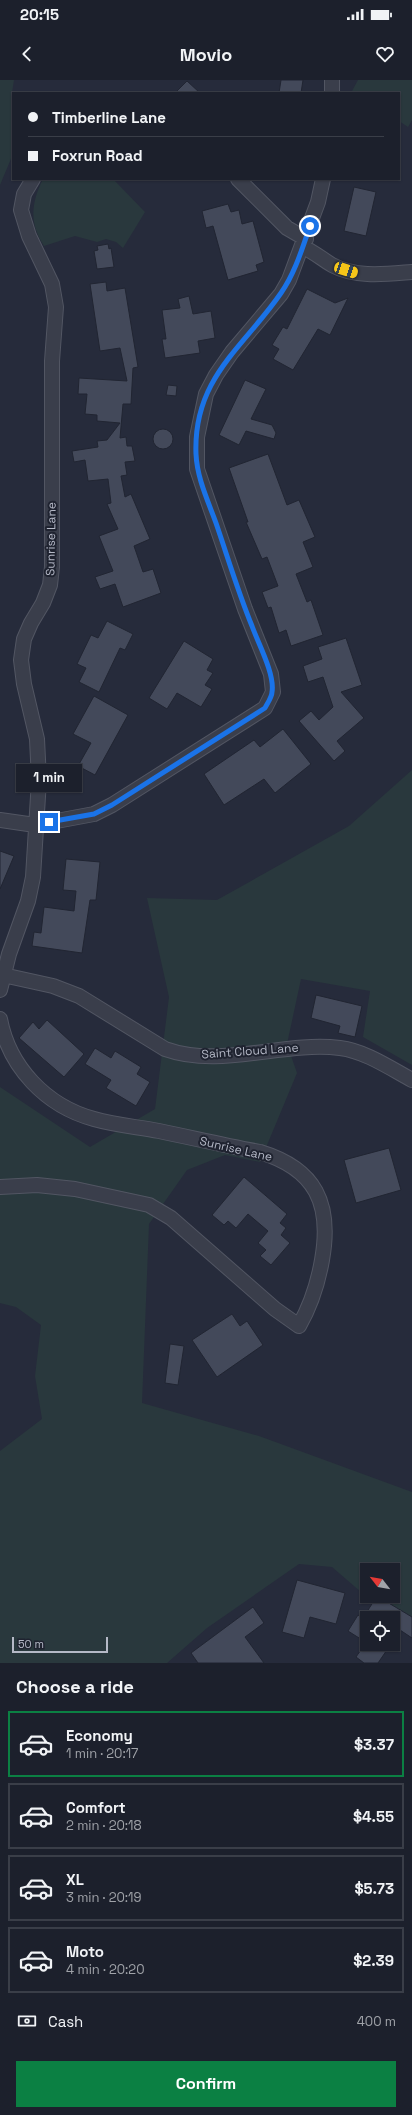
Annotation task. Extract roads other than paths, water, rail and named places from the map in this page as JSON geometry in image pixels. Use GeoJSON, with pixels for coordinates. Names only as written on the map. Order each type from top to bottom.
{"type":"FeatureCollection","features":[{"type":"Feature","properties":{"kind":"street"},"geometry":{"type":"LineString","coordinates":[[332,80],[332,92]]}},
{"type":"Feature","properties":{"kind":"street","name":"Sunrise Lane"},"geometry":{"type":"LineString","coordinates":[[0,990],[3,975],[28,902],[32,877],[39,780],[37,739],[24,684],[21,660],[24,639],[30,623],[43,603],[50,586],[51,573],[52,361],[56,307],[52,284],[29,236],[21,210],[24,194],[32,180]]}},
{"type":"Feature","properties":{"kind":"street"},"geometry":{"type":"LineString","coordinates":[[239,180],[287,228],[315,253],[333,265],[360,274],[412,272]]}},
{"type":"Feature","properties":{"kind":"street"},"geometry":{"type":"LineString","coordinates":[[0,820],[35,825],[94,814],[112,805],[265,708],[272,692],[271,674],[245,609],[197,469],[197,437],[206,394],[216,375],[232,352],[281,294],[289,280],[318,202],[323,180]]}},
{"type":"Feature","properties":{"kind":"street","name":"Saint Cloud Lane"},"geometry":{"type":"LineString","coordinates":[[3,975],[53,986],[79,996],[165,1049],[179,1054],[214,1056],[315,1046],[342,1048],[367,1056],[412,1080]]}},
{"type":"Feature","properties":{"kind":"street","name":"Sunrise Lane"},"geometry":{"type":"LineString","coordinates":[[0,1018],[3,1036],[15,1061],[46,1094],[63,1107],[94,1119],[260,1152],[287,1162],[299,1171],[312,1184],[320,1200],[326,1220],[325,1242],[320,1273],[309,1308],[299,1326],[274,1309],[171,1218],[149,1205],[75,1189],[37,1185],[0,1187]]}}]}
